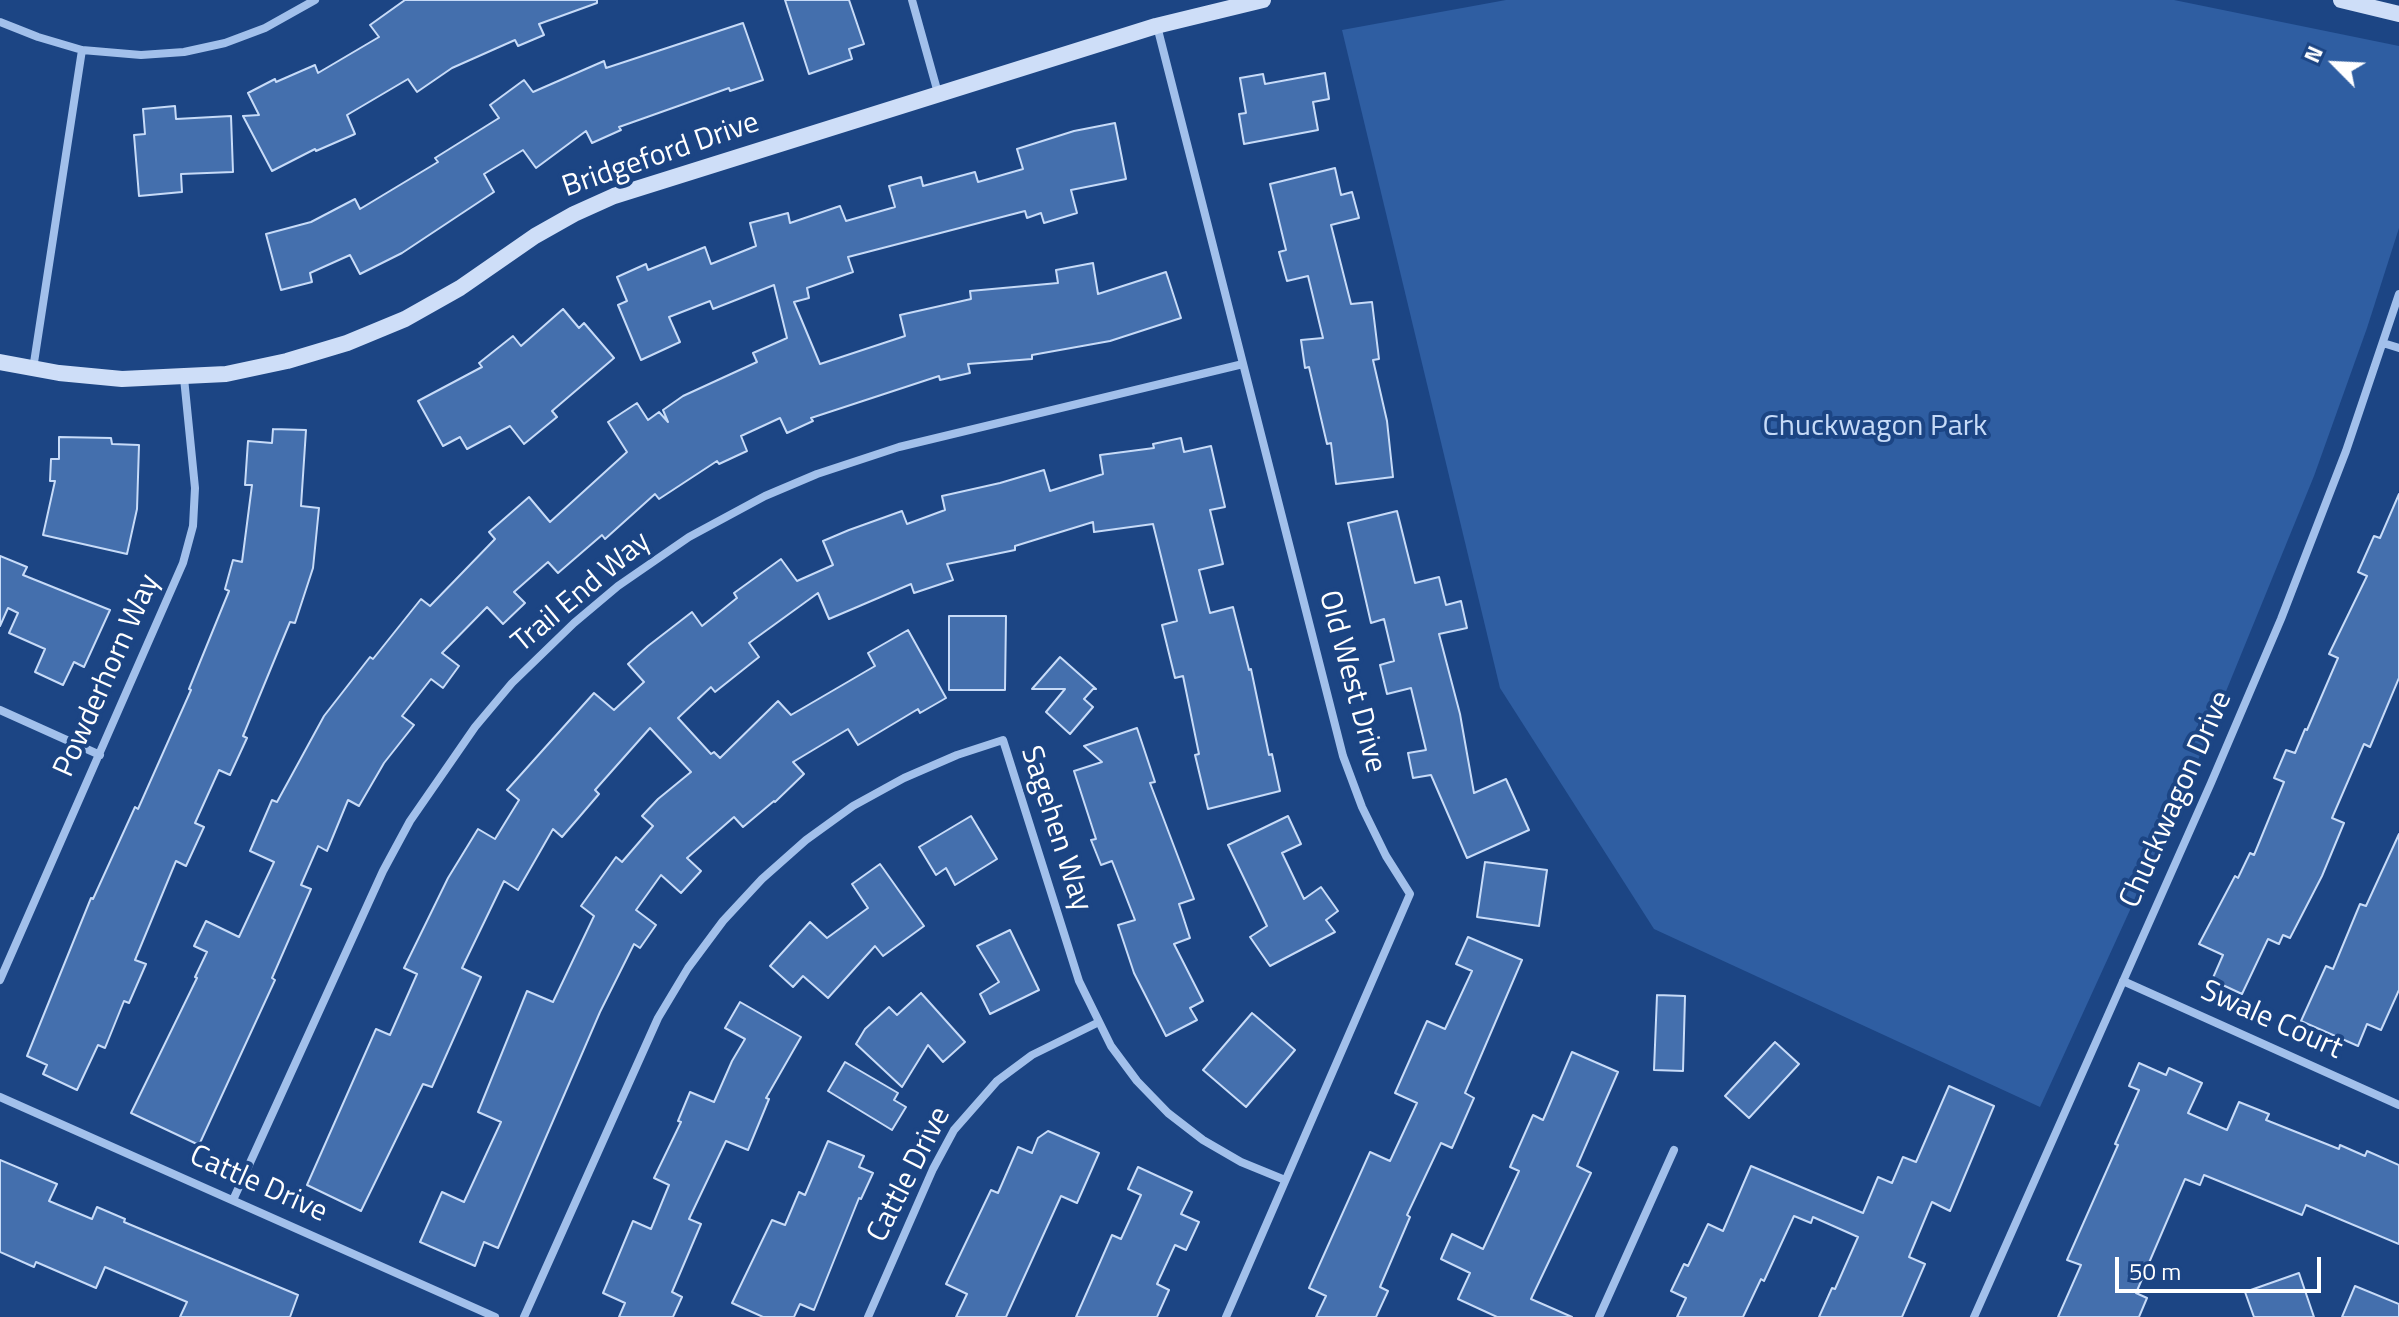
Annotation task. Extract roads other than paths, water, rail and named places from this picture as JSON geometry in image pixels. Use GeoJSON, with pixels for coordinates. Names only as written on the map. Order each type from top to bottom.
{"type":"FeatureCollection","features":[{"type":"Feature","properties":{"kind":"street"},"geometry":{"type":"LineString","coordinates":[[0,22],[82,50],[141,55],[184,52],[225,43],[265,28],[315,0]]}},
{"type":"Feature","properties":{"kind":"street"},"geometry":{"type":"LineString","coordinates":[[912,0],[938,93]]}},
{"type":"Feature","properties":{"kind":"street","name":"Bridgeford Drive"},"geometry":{"type":"LineString","coordinates":[[0,362],[122,379],[226,374],[287,361],[347,343],[405,319],[460,288],[547,229],[614,196],[1156,26],[1263,0]]}},
{"type":"Feature","properties":{"kind":"street"},"geometry":{"type":"LineString","coordinates":[[2341,0],[2399,14]]}},
{"type":"Feature","properties":{"kind":"street","name":"Old West Drive"},"geometry":{"type":"LineString","coordinates":[[1156,26],[1343,756],[1362,807],[1386,856],[1410,894],[1226,1317]]}},
{"type":"Feature","properties":{"kind":"street"},"geometry":{"type":"LineString","coordinates":[[33,369],[82,50]]}},
{"type":"Feature","properties":{"kind":"street","name":"Chuckwagon Drive"},"geometry":{"type":"LineString","coordinates":[[1974,1317],[2281,619],[2346,451],[2399,294]]}},
{"type":"Feature","properties":{"kind":"street"},"geometry":{"type":"LineString","coordinates":[[2383,343],[2399,348]]}},
{"type":"Feature","properties":{"kind":"street","name":"Trail End Way"},"geometry":{"type":"LineString","coordinates":[[233,1200],[383,871],[410,821],[475,727],[512,683],[574,623],[618,586],[689,537],[765,496],[817,474],[899,447],[1243,364]]}},
{"type":"Feature","properties":{"kind":"street","name":"Powderhorn Way"},"geometry":{"type":"LineString","coordinates":[[0,980],[183,563],[193,526],[195,488],[184,378]]}},
{"type":"Feature","properties":{"kind":"street"},"geometry":{"type":"LineString","coordinates":[[0,710],[100,755]]}},
{"type":"Feature","properties":{"kind":"street","name":"Sagehen Way"},"geometry":{"type":"LineString","coordinates":[[524,1317],[658,1018],[688,968],[723,921],[762,879],[806,840],[853,806],[904,778],[957,755],[1003,740],[1079,981],[1097,1023],[1137,1081],[1168,1113],[1203,1140],[1241,1162],[1285,1180]]}},
{"type":"Feature","properties":{"kind":"street","name":"Swale Court"},"geometry":{"type":"LineString","coordinates":[[2123,981],[2399,1105]]}},
{"type":"Feature","properties":{"kind":"street","name":"Cattle Drive"},"geometry":{"type":"LineString","coordinates":[[868,1317],[933,1169],[954,1130],[997,1081],[1032,1055],[1097,1023]]}},
{"type":"Feature","properties":{"kind":"street","name":"Cattle Drive"},"geometry":{"type":"LineString","coordinates":[[0,1097],[495,1317]]}},
{"type":"Feature","properties":{"kind":"street"},"geometry":{"type":"LineString","coordinates":[[1599,1317],[1674,1150]]}},
{"type":"Feature","properties":{"kind":"park label","name":"Chuckwagon Park"},"geometry":{"type":"Point","coordinates":[1875,428]}}]}
